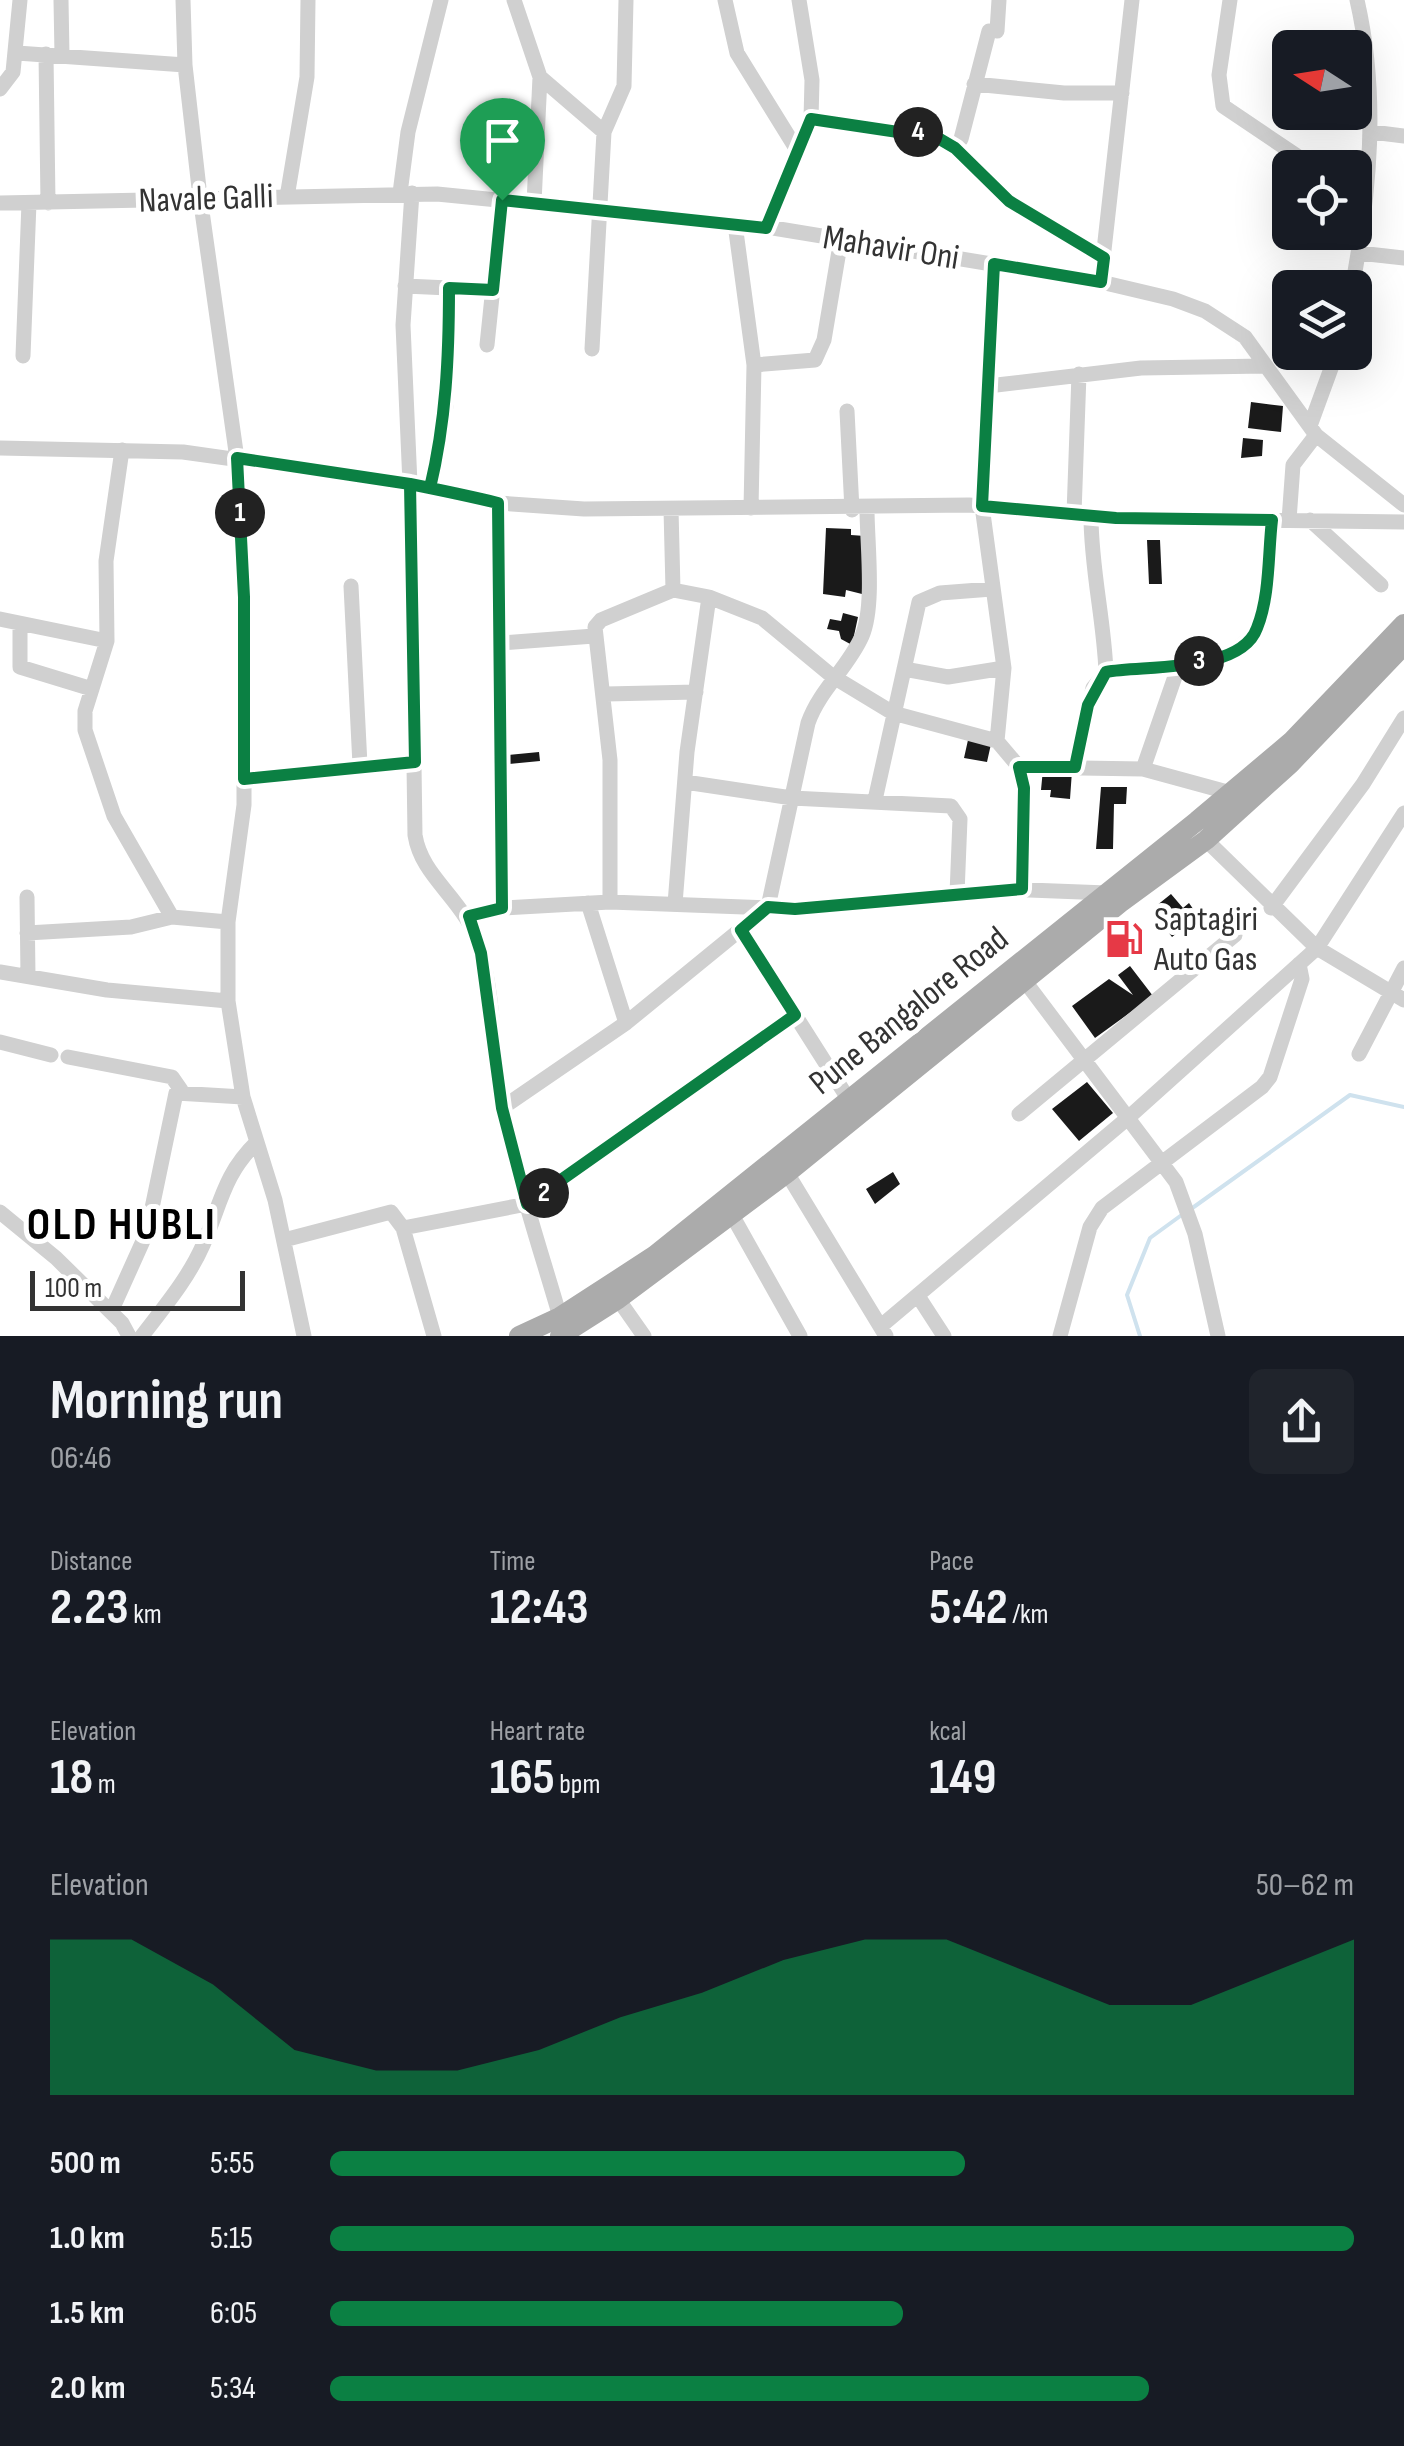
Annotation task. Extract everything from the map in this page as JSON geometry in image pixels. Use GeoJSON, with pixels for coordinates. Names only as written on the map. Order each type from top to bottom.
{"type":"FeatureCollection","features":[{"type":"Feature","properties":{"kind":"main road","name":"Pune Bangalore Road"},"geometry":{"type":"LineString","coordinates":[[563,1331],[1292,741],[1404,624]]}},
{"type":"Feature","properties":{"kind":"main road","name":"Pune Bangalore Road"},"geometry":{"type":"LineString","coordinates":[[519,1336],[563,1331],[618,1299],[787,1174],[1024,980],[1206,840],[1290,764],[1403,649]]}},
{"type":"Feature","properties":{"kind":"street"},"geometry":{"type":"LineString","coordinates":[[0,88],[13,72],[20,0]]}},
{"type":"Feature","properties":{"kind":"street"},"geometry":{"type":"LineString","coordinates":[[48,203],[54,54],[61,0]]}},
{"type":"Feature","properties":{"kind":"street"},"geometry":{"type":"LineString","coordinates":[[183,0],[185,65],[200,198],[237,458],[244,597],[242,845],[228,922],[228,1002],[243,1097],[284,1240],[304,1336]]}},
{"type":"Feature","properties":{"kind":"street"},"geometry":{"type":"LineString","coordinates":[[287,197],[307,77],[308,0]]}},
{"type":"Feature","properties":{"kind":"street"},"geometry":{"type":"LineString","coordinates":[[441,0],[408,132],[406,193],[403,368],[410,484],[418,854],[469,916],[481,953],[502,1108],[563,1331]]}},
{"type":"Feature","properties":{"kind":"street"},"geometry":{"type":"LineString","coordinates":[[514,0],[540,77],[534,202]]}},
{"type":"Feature","properties":{"kind":"street"},"geometry":{"type":"LineString","coordinates":[[592,349],[604,132],[624,86],[626,0]]}},
{"type":"Feature","properties":{"kind":"street"},"geometry":{"type":"LineString","coordinates":[[726,0],[737,53],[797,150]]}},
{"type":"Feature","properties":{"kind":"street"},"geometry":{"type":"LineString","coordinates":[[766,228],[811,119],[812,80],[799,0]]}},
{"type":"Feature","properties":{"kind":"street"},"geometry":{"type":"LineString","coordinates":[[961,138],[999,0]]}},
{"type":"Feature","properties":{"kind":"street"},"geometry":{"type":"LineString","coordinates":[[1101,282],[1132,0]]}},
{"type":"Feature","properties":{"kind":"street"},"geometry":{"type":"LineString","coordinates":[[1230,0],[1219,76],[1223,106],[1288,150]]}},
{"type":"Feature","properties":{"kind":"street"},"geometry":{"type":"LineString","coordinates":[[1357,0],[1370,66],[1372,132],[1368,150]]}},
{"type":"Feature","properties":{"kind":"street"},"geometry":{"type":"LineString","coordinates":[[17,52],[185,65]]}},
{"type":"Feature","properties":{"kind":"street"},"geometry":{"type":"LineString","coordinates":[[540,77],[604,132]]}},
{"type":"Feature","properties":{"kind":"street"},"geometry":{"type":"LineString","coordinates":[[974,84],[1064,93],[1122,93]]}},
{"type":"Feature","properties":{"kind":"street"},"geometry":{"type":"LineString","coordinates":[[811,119],[938,138],[955,148],[1009,201],[1104,258]]}},
{"type":"Feature","properties":{"kind":"street"},"geometry":{"type":"LineString","coordinates":[[1372,132],[1404,136]]}},
{"type":"Feature","properties":{"kind":"street","name":"Navale Galli"},"geometry":{"type":"LineString","coordinates":[[0,202],[406,193]]}},
{"type":"Feature","properties":{"kind":"street","name":"Mahavir Oni"},"geometry":{"type":"LineString","coordinates":[[406,193],[597,208],[766,228],[1101,282],[1205,311],[1245,337],[1313,431],[1404,506]]}},
{"type":"Feature","properties":{"kind":"street"},"geometry":{"type":"LineString","coordinates":[[487,346],[502,200]]}},
{"type":"Feature","properties":{"kind":"street"},"geometry":{"type":"LineString","coordinates":[[23,356],[29,203]]}},
{"type":"Feature","properties":{"kind":"street"},"geometry":{"type":"LineString","coordinates":[[734,224],[754,365],[750,508]]}},
{"type":"Feature","properties":{"kind":"street"},"geometry":{"type":"LineString","coordinates":[[754,365],[816,360],[824,340],[841,240]]}},
{"type":"Feature","properties":{"kind":"street"},"geometry":{"type":"LineString","coordinates":[[1355,270],[1358,250]]}},
{"type":"Feature","properties":{"kind":"street"},"geometry":{"type":"LineString","coordinates":[[1358,254],[1404,258]]}},
{"type":"Feature","properties":{"kind":"street"},"geometry":{"type":"LineString","coordinates":[[994,264],[982,506],[1004,668],[997,741]]}},
{"type":"Feature","properties":{"kind":"street"},"geometry":{"type":"LineString","coordinates":[[405,286],[493,290]]}},
{"type":"Feature","properties":{"kind":"street"},"geometry":{"type":"LineString","coordinates":[[430,488],[446,406],[449,288]]}},
{"type":"Feature","properties":{"kind":"street"},"geometry":{"type":"LineString","coordinates":[[988,386],[1080,374],[1266,366]]}},
{"type":"Feature","properties":{"kind":"street"},"geometry":{"type":"LineString","coordinates":[[1106,672],[1179,666],[1232,655],[1256,634],[1293,465],[1313,431],[1331,370]]}},
{"type":"Feature","properties":{"kind":"street"},"geometry":{"type":"LineString","coordinates":[[1075,767],[1088,705],[1106,672],[1104,628],[1083,515],[1080,374]]}},
{"type":"Feature","properties":{"kind":"street"},"geometry":{"type":"LineString","coordinates":[[502,1108],[626,1023],[768,907],[817,696],[856,646],[866,621],[860,509],[848,411]]}},
{"type":"Feature","properties":{"kind":"street"},"geometry":{"type":"LineString","coordinates":[[0,448],[122,450],[237,458],[410,484],[498,503],[584,509],[982,506],[1083,515],[1404,522]]}},
{"type":"Feature","properties":{"kind":"street"},"geometry":{"type":"LineString","coordinates":[[122,450],[106,561],[107,641],[92,689],[85,730],[95,772],[114,816],[172,917]]}},
{"type":"Feature","properties":{"kind":"street"},"geometry":{"type":"LineString","coordinates":[[498,503],[502,908]]}},
{"type":"Feature","properties":{"kind":"street"},"geometry":{"type":"LineString","coordinates":[[671,508],[672,590]]}},
{"type":"Feature","properties":{"kind":"street"},"geometry":{"type":"LineString","coordinates":[[1310,520],[1381,585]]}},
{"type":"Feature","properties":{"kind":"street"},"geometry":{"type":"LineString","coordinates":[[351,586],[360,765]]}},
{"type":"Feature","properties":{"kind":"street"},"geometry":{"type":"LineString","coordinates":[[875,800],[914,615],[926,596],[992,589]]}},
{"type":"Feature","properties":{"kind":"street"},"geometry":{"type":"LineString","coordinates":[[610,902],[606,694],[594,636],[601,620],[672,590],[708,597],[762,618],[832,676],[894,714],[997,741],[1019,767],[1024,788],[1022,889]]}},
{"type":"Feature","properties":{"kind":"street"},"geometry":{"type":"LineString","coordinates":[[676,904],[685,782],[708,597]]}},
{"type":"Feature","properties":{"kind":"street"},"geometry":{"type":"LineString","coordinates":[[0,619],[107,641]]}},
{"type":"Feature","properties":{"kind":"street"},"geometry":{"type":"LineString","coordinates":[[20,625],[20,667],[92,689]]}},
{"type":"Feature","properties":{"kind":"street"},"geometry":{"type":"LineString","coordinates":[[501,642],[594,636]]}},
{"type":"Feature","properties":{"kind":"street"},"geometry":{"type":"LineString","coordinates":[[1143,769],[1179,666]]}},
{"type":"Feature","properties":{"kind":"street"},"geometry":{"type":"LineString","coordinates":[[904,670],[948,677],[1004,668]]}},
{"type":"Feature","properties":{"kind":"street"},"geometry":{"type":"LineString","coordinates":[[606,694],[696,692]]}},
{"type":"Feature","properties":{"kind":"street"},"geometry":{"type":"LineString","coordinates":[[1271,908],[1362,784],[1404,718]]}},
{"type":"Feature","properties":{"kind":"street"},"geometry":{"type":"LineString","coordinates":[[244,779],[415,762]]}},
{"type":"Feature","properties":{"kind":"street"},"geometry":{"type":"LineString","coordinates":[[1019,767],[1143,769],[1231,792]]}},
{"type":"Feature","properties":{"kind":"street"},"geometry":{"type":"LineString","coordinates":[[685,782],[792,798],[938,803],[957,812],[957,894]]}},
{"type":"Feature","properties":{"kind":"street"},"geometry":{"type":"LineString","coordinates":[[787,1174],[884,1331],[918,1296],[1129,1118],[1317,948],[1404,813]]}},
{"type":"Feature","properties":{"kind":"street"},"geometry":{"type":"LineString","coordinates":[[1206,840],[1271,908],[1317,948],[1396,997]]}},
{"type":"Feature","properties":{"kind":"street"},"geometry":{"type":"LineString","coordinates":[[469,916],[502,908],[610,902],[795,909],[1022,889],[1107,893]]}},
{"type":"Feature","properties":{"kind":"street"},"geometry":{"type":"LineString","coordinates":[[27,896],[28,976]]}},
{"type":"Feature","properties":{"kind":"street"},"geometry":{"type":"LineString","coordinates":[[588,904],[626,1023]]}},
{"type":"Feature","properties":{"kind":"street"},"geometry":{"type":"LineString","coordinates":[[27,933],[132,927],[172,917],[228,922]]}},
{"type":"Feature","properties":{"kind":"street"},"geometry":{"type":"LineString","coordinates":[[741,930],[850,1100]]}},
{"type":"Feature","properties":{"kind":"street"},"geometry":{"type":"LineString","coordinates":[[1019,1114],[1234,935]]}},
{"type":"Feature","properties":{"kind":"street"},"geometry":{"type":"LineString","coordinates":[[1060,1336],[1090,1228],[1102,1208],[1270,1078],[1302,979],[1299,964]]}},
{"type":"Feature","properties":{"kind":"street"},"geometry":{"type":"LineString","coordinates":[[1359,1054],[1396,997],[1404,968]]}},
{"type":"Feature","properties":{"kind":"street"},"geometry":{"type":"LineString","coordinates":[[0,972],[107,990],[228,1002]]}},
{"type":"Feature","properties":{"kind":"street"},"geometry":{"type":"LineString","coordinates":[[1024,980],[1176,1182],[1195,1234],[1218,1336]]}},
{"type":"Feature","properties":{"kind":"street"},"geometry":{"type":"LineString","coordinates":[[403,1228],[527,1204],[795,1015]]}},
{"type":"Feature","properties":{"kind":"street"},"geometry":{"type":"LineString","coordinates":[[0,1042],[172,1077],[182,1090],[243,1097]]}},
{"type":"Feature","properties":{"kind":"street"},"geometry":{"type":"LineString","coordinates":[[111,1312],[147,1232],[166,1151],[172,1101],[182,1090]]}},
{"type":"Feature","properties":{"kind":"street"},"geometry":{"type":"LineString","coordinates":[[142,1336],[183,1282],[235,1164],[257,1142]]}},
{"type":"Feature","properties":{"kind":"street"},"geometry":{"type":"LineString","coordinates":[[0,1212],[56,1258],[111,1312],[129,1336]]}},
{"type":"Feature","properties":{"kind":"street"},"geometry":{"type":"LineString","coordinates":[[284,1240],[383,1212],[397,1216],[434,1336]]}},
{"type":"Feature","properties":{"kind":"street"},"geometry":{"type":"LineString","coordinates":[[732,1215],[800,1336]]}},
{"type":"Feature","properties":{"kind":"street"},"geometry":{"type":"LineString","coordinates":[[918,1296],[944,1336]]}},
{"type":"Feature","properties":{"kind":"street"},"geometry":{"type":"LineString","coordinates":[[618,1299],[644,1336]]}},
{"type":"Feature","properties":{"kind":"building"},"geometry":{"type":"Polygon","coordinates":[[[1251,402],[1283,406],[1281,432],[1248,428],[1251,402]]]}},
{"type":"Feature","properties":{"kind":"building"},"geometry":{"type":"Polygon","coordinates":[[[1243,438],[1263,440],[1262,456],[1241,458],[1243,438]]]}},
{"type":"Feature","properties":{"kind":"building"},"geometry":{"type":"Polygon","coordinates":[[[826,528],[851,529],[851,535],[865,536],[862,594],[846,590],[845,597],[823,594],[826,528]]]}},
{"type":"Feature","properties":{"kind":"building"},"geometry":{"type":"Polygon","coordinates":[[[1147,540],[1160,540],[1162,584],[1149,584],[1147,540]]]}},
{"type":"Feature","properties":{"kind":"building"},"geometry":{"type":"Polygon","coordinates":[[[843,613],[858,617],[852,645],[841,639],[839,631],[827,629],[830,619],[841,621],[843,613]]]}},
{"type":"Feature","properties":{"kind":"building"},"geometry":{"type":"Polygon","coordinates":[[[968,740],[991,744],[987,762],[964,758],[968,740]]]}},
{"type":"Feature","properties":{"kind":"building"},"geometry":{"type":"Polygon","coordinates":[[[539,752],[540,761],[509,764],[508,755],[539,752]]]}},
{"type":"Feature","properties":{"kind":"building"},"geometry":{"type":"Polygon","coordinates":[[[1043,769],[1072,771],[1070,799],[1050,797],[1051,790],[1041,790],[1043,769]]]}},
{"type":"Feature","properties":{"kind":"building"},"geometry":{"type":"Polygon","coordinates":[[[1101,787],[1127,787],[1126,804],[1114,804],[1113,849],[1096,849],[1101,787]]]}},
{"type":"Feature","properties":{"kind":"building"},"geometry":{"type":"Polygon","coordinates":[[[1171,894],[1183,908],[1189,903],[1198,916],[1172,937],[1161,923],[1167,919],[1156,906],[1171,894]]]}},
{"type":"Feature","properties":{"kind":"building"},"geometry":{"type":"Polygon","coordinates":[[[1130,966],[1153,996],[1095,1038],[1072,1006],[1109,979],[1133,995],[1118,975],[1130,966]]]}},
{"type":"Feature","properties":{"kind":"building"},"geometry":{"type":"Polygon","coordinates":[[[1087,1082],[1113,1113],[1079,1141],[1052,1109],[1087,1082]]]}},
{"type":"Feature","properties":{"kind":"building"},"geometry":{"type":"Polygon","coordinates":[[[893,1172],[900,1184],[875,1204],[866,1189],[893,1172]]]}},
{"type":"Feature","properties":{"kind":"waterway"},"geometry":{"type":"LineString","coordinates":[[1191,1209],[1350,1095],[1404,1107]]}},
{"type":"Feature","properties":{"kind":"waterway"},"geometry":{"type":"LineString","coordinates":[[1140,1336],[1127,1295],[1150,1238],[1183,1214]]}},
{"type":"Feature","properties":{"kind":"place","name":"Saptagiri Auto Gas"},"geometry":{"type":"Point","coordinates":[1124,939]}},
{"type":"Feature","properties":{"kind":"district","name":"OLD HUBLI"},"geometry":{"type":"Point","coordinates":[122,1225]}},
{"type":"Feature","properties":{"kind":"route"},"geometry":{"type":"LineString","coordinates":[[502,200],[493,290],[449,288],[449,369],[439,449],[430,488],[410,484],[415,762],[244,779],[244,597],[237,458],[410,484],[498,503],[504,756],[502,908],[469,916],[481,953],[502,1108],[527,1204],[795,1015],[741,930],[768,907],[795,909],[1022,889],[1024,788],[1019,767],[1075,767],[1088,705],[1106,672],[1179,666],[1232,655],[1247,646],[1256,634],[1261,616],[1272,520],[1116,518],[982,506],[994,264],[1101,282],[1104,258],[1073,243],[1009,201],[955,148],[938,138],[811,119],[766,228],[502,200]]}}]}
